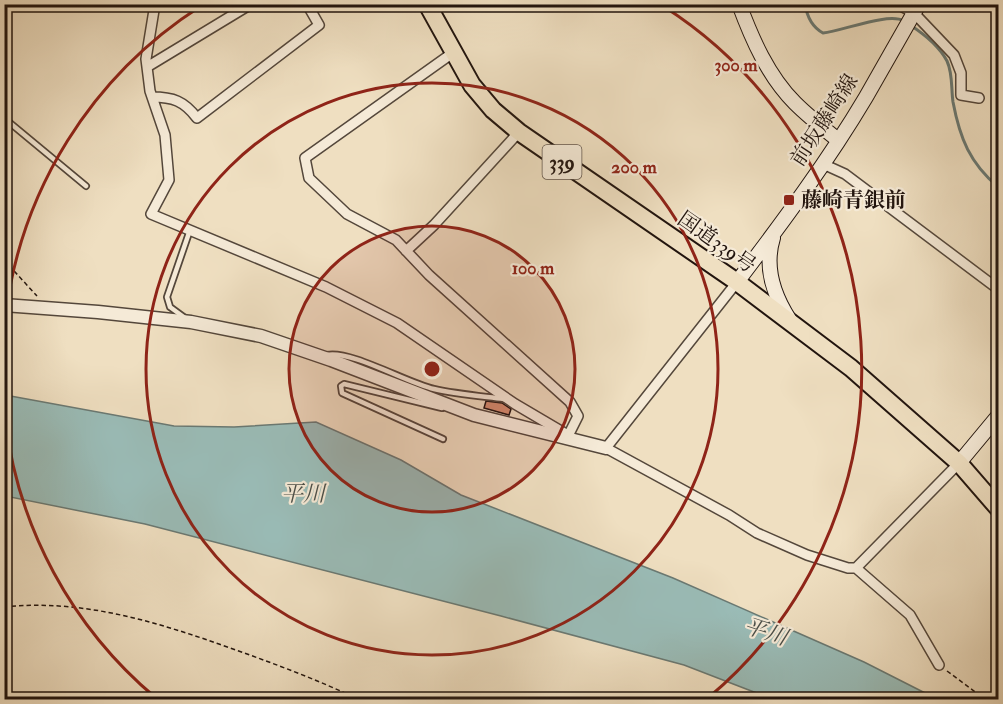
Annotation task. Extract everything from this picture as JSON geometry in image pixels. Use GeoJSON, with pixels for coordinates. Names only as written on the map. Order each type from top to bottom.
{"type":"FeatureCollection","features":[{"type":"Feature","properties":{"kind":"highway","name":"国道339号"},"geometry":{"type":"LineString","coordinates":[[427,4],[472,85],[493,110],[519,132],[737,282],[851,368],[959,463],[999,508]]}},
{"type":"Feature","properties":{"kind":"main road"},"geometry":{"type":"LineString","coordinates":[[739,4],[751,35],[772,74],[794,102],[837,140]]}},
{"type":"Feature","properties":{"kind":"main road","name":"前坂藤崎線"},"geometry":{"type":"LineString","coordinates":[[737,282],[823,164],[866,98],[916,9]]}},
{"type":"Feature","properties":{"kind":"main road"},"geometry":{"type":"LineString","coordinates":[[774,233],[769,256],[770,273],[776,294],[791,321]]}},
{"type":"Feature","properties":{"kind":"main road"},"geometry":{"type":"LineString","coordinates":[[959,463],[999,416]]}},
{"type":"Feature","properties":{"kind":"street"},"geometry":{"type":"LineString","coordinates":[[155,4],[146,59],[152,97],[165,135],[168,180],[151,214],[326,286],[397,323],[509,400],[571,437]]}},
{"type":"Feature","properties":{"kind":"street"},"geometry":{"type":"LineString","coordinates":[[147,67],[251,4]]}},
{"type":"Feature","properties":{"kind":"street"},"geometry":{"type":"LineString","coordinates":[[152,97],[169,97],[189,107],[197,118],[319,25],[307,4]]}},
{"type":"Feature","properties":{"kind":"street"},"geometry":{"type":"LineString","coordinates":[[897,4],[916,9],[954,55],[961,73],[961,95],[980,98]]}},
{"type":"Feature","properties":{"kind":"street"},"geometry":{"type":"LineString","coordinates":[[454,52],[305,158],[309,178],[347,214],[396,240],[429,275],[570,402],[578,416],[571,437]]}},
{"type":"Feature","properties":{"kind":"street"},"geometry":{"type":"LineString","coordinates":[[406,250],[434,225],[519,132]]}},
{"type":"Feature","properties":{"kind":"street"},"geometry":{"type":"LineString","coordinates":[[823,164],[845,174],[999,289]]}},
{"type":"Feature","properties":{"kind":"street"},"geometry":{"type":"LineString","coordinates":[[606,448],[737,282]]}},
{"type":"Feature","properties":{"kind":"street"},"geometry":{"type":"LineString","coordinates":[[4,305],[191,322],[261,336],[474,415],[571,437],[606,448],[729,515],[757,533],[807,555],[848,568],[856,568],[910,615],[939,665]]}},
{"type":"Feature","properties":{"kind":"street"},"geometry":{"type":"LineString","coordinates":[[856,568],[959,463]]}},
{"type":"Feature","properties":{"kind":"lane"},"geometry":{"type":"LineString","coordinates":[[4,118],[86,186]]}},
{"type":"Feature","properties":{"kind":"lane"},"geometry":{"type":"LineString","coordinates":[[190,230],[167,297],[170,307],[191,322]]}},
{"type":"Feature","properties":{"kind":"lane"},"geometry":{"type":"LineString","coordinates":[[321,357],[333,354],[367,363],[432,389],[509,400]]}},
{"type":"Feature","properties":{"kind":"lane"},"geometry":{"type":"LineString","coordinates":[[443,439],[342,393],[340,386],[344,384],[474,415]]}},
{"type":"Feature","properties":{"kind":"path"},"geometry":{"type":"LineString","coordinates":[[4,260],[39,297]]}},
{"type":"Feature","properties":{"kind":"path"},"geometry":{"type":"LineString","coordinates":[[4,607],[88,608],[127,615],[262,659],[360,699]]}},
{"type":"Feature","properties":{"kind":"path"},"geometry":{"type":"LineString","coordinates":[[939,665],[982,699]]}},
{"type":"Feature","properties":{"kind":"water","name":"平川"},"geometry":{"type":"Polygon","coordinates":[[[5,395],[174,426],[234,427],[316,422],[401,460],[461,495],[673,578],[864,662],[934,699],[772,699],[684,665],[501,616],[145,524],[5,496],[5,395]]]}},
{"type":"Feature","properties":{"kind":"building"},"geometry":{"type":"Polygon","coordinates":[[[486,401],[502,403],[511,409],[509,415],[484,408],[486,401]]]}},
{"type":"Feature","properties":{"kind":"waterway"},"geometry":{"type":"LineString","coordinates":[[805,4],[811,21],[823,33],[877,20],[904,21]]}},
{"type":"Feature","properties":{"kind":"waterway"},"geometry":{"type":"LineString","coordinates":[[910,25],[931,41],[947,61],[953,102],[963,139],[980,169],[998,187]]}},
{"type":"Feature","properties":{"kind":"place","name":"藤崎青銀前"},"geometry":{"type":"Point","coordinates":[789,200]}}]}
